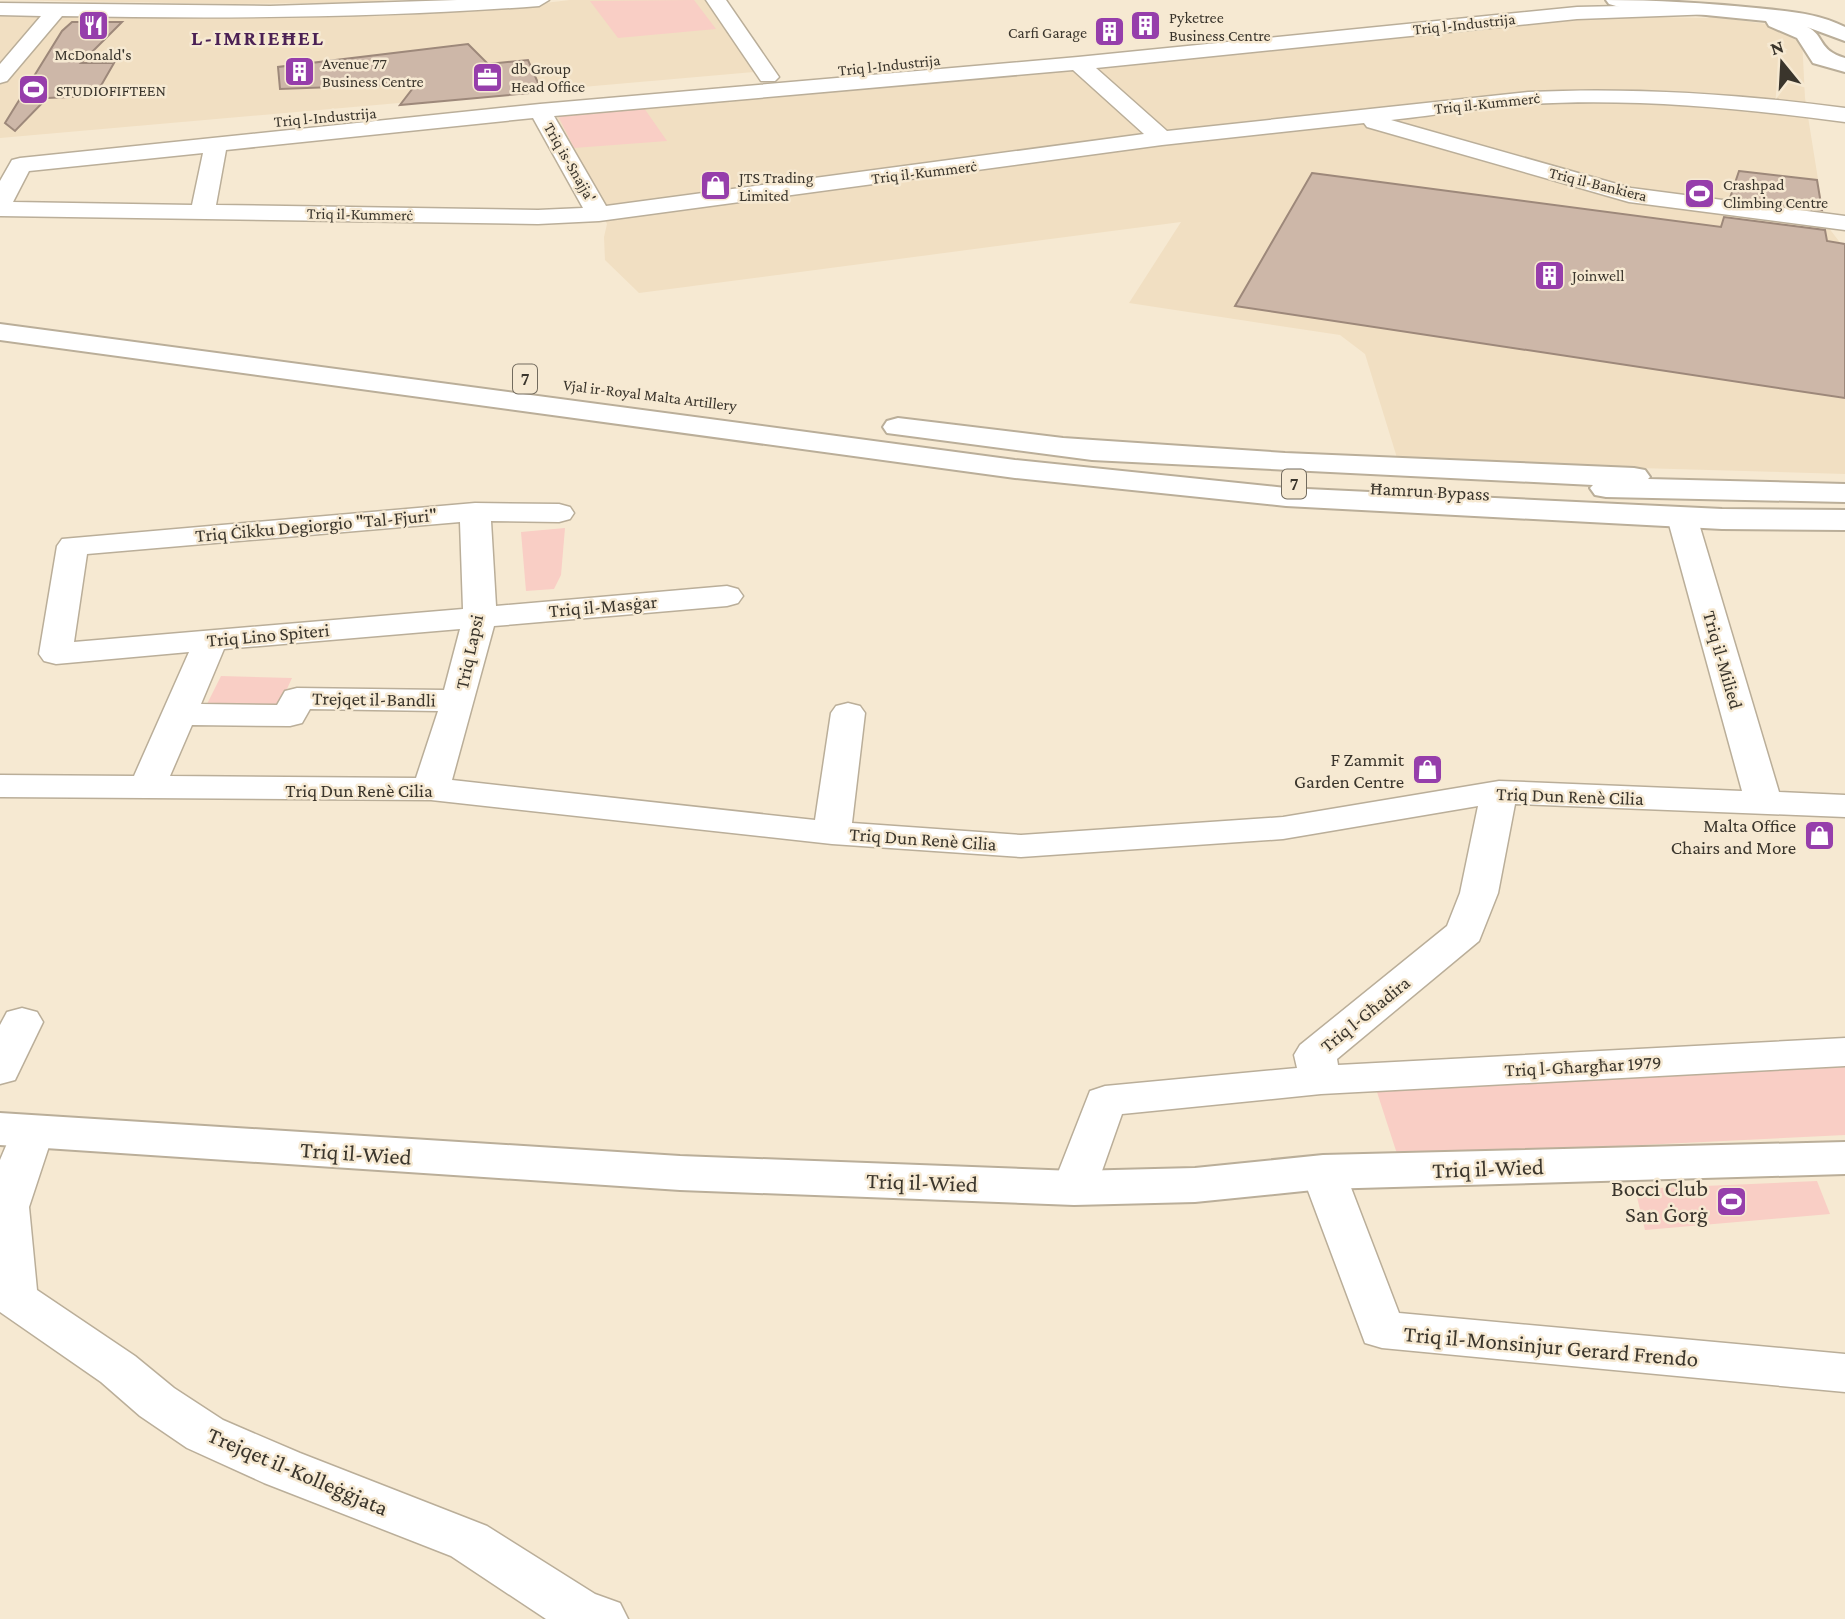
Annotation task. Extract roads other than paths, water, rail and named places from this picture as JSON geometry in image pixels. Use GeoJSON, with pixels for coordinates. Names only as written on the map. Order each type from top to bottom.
{"type":"FeatureCollection","features":[{"type":"Feature","properties":{"kind":"main road"},"geometry":{"type":"LineString","coordinates":[[1616,0],[1839,25]]}},
{"type":"Feature","properties":{"kind":"main road"},"geometry":{"type":"LineString","coordinates":[[1689,0],[1839,25]]}},
{"type":"Feature","properties":{"kind":"main road"},"geometry":{"type":"LineString","coordinates":[[1728,11],[1779,22],[1805,34],[1821,58],[1845,65]]}},
{"type":"Feature","properties":{"kind":"main road"},"geometry":{"type":"LineString","coordinates":[[1839,25],[1845,56]]}},
{"type":"Feature","properties":{"kind":"main road","name":"Vjal ir-Royal Malta Artillery"},"geometry":{"type":"LineString","coordinates":[[0,313],[1049,446]]}},
{"type":"Feature","properties":{"kind":"main road","name":"Vjal ir-Royal Malta Artillery"},"geometry":{"type":"LineString","coordinates":[[0,331],[1015,469]]}},
{"type":"Feature","properties":{"kind":"main road"},"geometry":{"type":"LineString","coordinates":[[1049,446],[1285,462],[1699,480],[1845,478]]}},
{"type":"Feature","properties":{"kind":"main road","name":"Ħamrun Bypass"},"geometry":{"type":"LineString","coordinates":[[1049,446],[1290,473],[1571,493],[1845,493]]}},
{"type":"Feature","properties":{"kind":"main road"},"geometry":{"type":"LineString","coordinates":[[1015,469],[1286,496],[1682,517],[1845,520]]}},
{"type":"Feature","properties":{"kind":"main road","name":"Ħamrun Bypass"},"geometry":{"type":"LineString","coordinates":[[1015,469],[1845,503]]}},
{"type":"Feature","properties":{"kind":"main road","name":"Triq il-Wied"},"geometry":{"type":"LineString","coordinates":[[16,1130],[680,1173],[1074,1188],[1195,1185],[1323,1172],[1845,1158]]}},
{"type":"Feature","properties":{"kind":"street"},"geometry":{"type":"LineString","coordinates":[[0,9],[394,4],[469,6],[539,0]]}},
{"type":"Feature","properties":{"kind":"street"},"geometry":{"type":"LineString","coordinates":[[716,0],[768,78]]}},
{"type":"Feature","properties":{"kind":"street","name":"Triq l-Industrija"},"geometry":{"type":"LineString","coordinates":[[11,153],[39,143],[221,135],[1552,0]]}},
{"type":"Feature","properties":{"kind":"street"},"geometry":{"type":"LineString","coordinates":[[0,77],[56,10]]}},
{"type":"Feature","properties":{"kind":"street","name":"Triq l-Industrija"},"geometry":{"type":"LineString","coordinates":[[11,153],[540,111],[1577,13],[1728,11]]}},
{"type":"Feature","properties":{"kind":"street"},"geometry":{"type":"LineString","coordinates":[[1078,62],[1162,138]]}},
{"type":"Feature","properties":{"kind":"street","name":"Triq il-Kummerċ"},"geometry":{"type":"LineString","coordinates":[[0,206],[538,217],[599,214],[1162,138],[1528,97],[1660,96],[1845,115]]}},
{"type":"Feature","properties":{"kind":"street","name":"Triq is-Snajja'"},"geometry":{"type":"LineString","coordinates":[[540,111],[599,214]]}},
{"type":"Feature","properties":{"kind":"street","name":"Triq il-Bankiera"},"geometry":{"type":"LineString","coordinates":[[1357,116],[1629,195],[1845,223]]}},
{"type":"Feature","properties":{"kind":"street"},"geometry":{"type":"LineString","coordinates":[[203,212],[221,135]]}},
{"type":"Feature","properties":{"kind":"street"},"geometry":{"type":"LineString","coordinates":[[0,206],[11,153]]}},
{"type":"Feature","properties":{"kind":"street","name":"Triq Ċikku Degiorgio \"Tal-Fjuri\""},"geometry":{"type":"LineString","coordinates":[[56,654],[73,546],[475,512],[559,513]]}},
{"type":"Feature","properties":{"kind":"street","name":"Triq Lapsi"},"geometry":{"type":"LineString","coordinates":[[431,789],[480,616],[475,512]]}},
{"type":"Feature","properties":{"kind":"street","name":"Triq il-Milied"},"geometry":{"type":"LineString","coordinates":[[1682,517],[1764,803]]}},
{"type":"Feature","properties":{"kind":"street","name":"Triq il-Masġar"},"geometry":{"type":"LineString","coordinates":[[480,616],[727,596]]}},
{"type":"Feature","properties":{"kind":"street","name":"Triq Lino Spiteri"},"geometry":{"type":"LineString","coordinates":[[56,654],[480,616]]}},
{"type":"Feature","properties":{"kind":"street"},"geometry":{"type":"LineString","coordinates":[[146,789],[211,641]]}},
{"type":"Feature","properties":{"kind":"street","name":"Trejqet il-Bandli"},"geometry":{"type":"LineString","coordinates":[[177,714],[290,716],[297,698],[458,701]]}},
{"type":"Feature","properties":{"kind":"street"},"geometry":{"type":"LineString","coordinates":[[832,833],[848,712]]}},
{"type":"Feature","properties":{"kind":"street","name":"Triq Dun Renè Cilia"},"geometry":{"type":"LineString","coordinates":[[0,786],[431,789],[832,833],[1021,846],[1283,828],[1499,792],[1845,806]]}},
{"type":"Feature","properties":{"kind":"street","name":"Triq l-Għadira"},"geometry":{"type":"LineString","coordinates":[[1074,1188],[1105,1101],[1321,1080],[1314,1055],[1465,932],[1479,893],[1499,792]]}},
{"type":"Feature","properties":{"kind":"street"},"geometry":{"type":"LineString","coordinates":[[0,1070],[22,1022]]}},
{"type":"Feature","properties":{"kind":"street","name":"Triq l-Għargħar 1979"},"geometry":{"type":"LineString","coordinates":[[1321,1080],[1845,1052]]}},
{"type":"Feature","properties":{"kind":"street","name":"Trejqet il-Kolleġġjata"},"geometry":{"type":"LineString","coordinates":[[16,1130],[3,1207],[14,1298],[118,1369],[157,1402],[205,1434],[282,1468],[469,1541],[579,1612],[601,1619]]}},
{"type":"Feature","properties":{"kind":"street","name":"Triq il-Monsinjur Gerard Frendo"},"geometry":{"type":"LineString","coordinates":[[1323,1172],[1382,1330],[1845,1373]]}},
{"type":"Feature","properties":{"kind":"place","name":"McDonald's"},"geometry":{"type":"Point","coordinates":[93,25]}},
{"type":"Feature","properties":{"kind":"place","name":"Pyketree Business Centre"},"geometry":{"type":"Point","coordinates":[1146,26]}},
{"type":"Feature","properties":{"kind":"place","name":"Carfi Garage"},"geometry":{"type":"Point","coordinates":[1110,32]}},
{"type":"Feature","properties":{"kind":"place","name":"Avenue 77 Business Centre"},"geometry":{"type":"Point","coordinates":[299,72]}},
{"type":"Feature","properties":{"kind":"place","name":"db Group Head Office"},"geometry":{"type":"Point","coordinates":[488,77]}},
{"type":"Feature","properties":{"kind":"place","name":"STUDIOFIFTEEN"},"geometry":{"type":"Point","coordinates":[33,90]}},
{"type":"Feature","properties":{"kind":"place","name":"JTS Trading Limited"},"geometry":{"type":"Point","coordinates":[716,186]}},
{"type":"Feature","properties":{"kind":"place","name":"Crashpad Climbing Centre"},"geometry":{"type":"Point","coordinates":[1700,193]}},
{"type":"Feature","properties":{"kind":"place","name":"Joinwell"},"geometry":{"type":"Point","coordinates":[1549,275]}},
{"type":"Feature","properties":{"kind":"place","name":"F Zammit Garden Centre"},"geometry":{"type":"Point","coordinates":[1427,770]}},
{"type":"Feature","properties":{"kind":"place","name":"Malta Office Chairs and More"},"geometry":{"type":"Point","coordinates":[1819,836]}},
{"type":"Feature","properties":{"kind":"place","name":"Bocci Club San Ġorġ"},"geometry":{"type":"Point","coordinates":[1731,1201]}},
{"type":"Feature","properties":{"kind":"district","name":"L-IMRIEĦEL"},"geometry":{"type":"Point","coordinates":[258,38]}}]}
